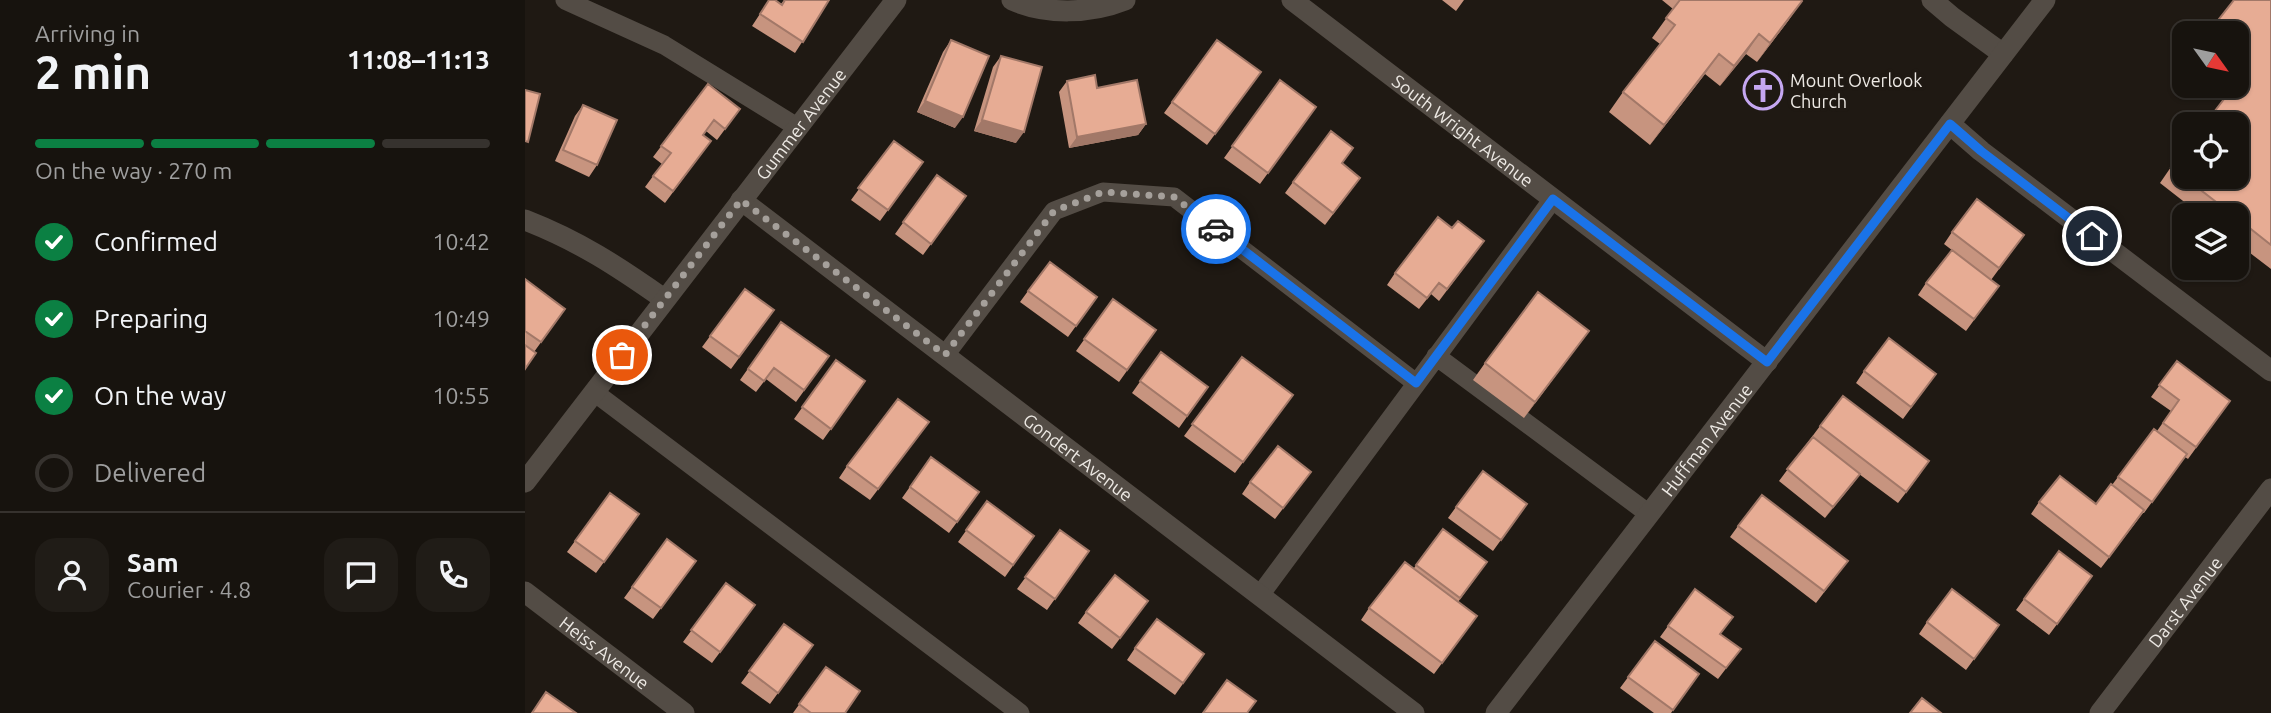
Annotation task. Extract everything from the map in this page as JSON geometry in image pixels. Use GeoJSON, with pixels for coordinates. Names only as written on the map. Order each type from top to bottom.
{"type":"FeatureCollection","features":[{"type":"Feature","properties":{"kind":"street","name":"Gummer Avenue"},"geometry":{"type":"LineString","coordinates":[[525,482],[896,0]]}},
{"type":"Feature","properties":{"kind":"street"},"geometry":{"type":"LineString","coordinates":[[1012,0],[1044,9],[1082,11],[1125,0]]}},
{"type":"Feature","properties":{"kind":"street","name":"South Wright Avenue"},"geometry":{"type":"LineString","coordinates":[[1292,0],[1767,362]]}},
{"type":"Feature","properties":{"kind":"street"},"geometry":{"type":"LineString","coordinates":[[1932,0],[1952,18],[2003,54]]}},
{"type":"Feature","properties":{"kind":"street","name":"Huffman Avenue"},"geometry":{"type":"LineString","coordinates":[[1496,713],[2045,0]]}},
{"type":"Feature","properties":{"kind":"street"},"geometry":{"type":"LineString","coordinates":[[1950,124],[1981,151],[2271,371]]}},
{"type":"Feature","properties":{"kind":"street","name":"Gondert Avenue"},"geometry":{"type":"LineString","coordinates":[[741,200],[1414,713]]}},
{"type":"Feature","properties":{"kind":"street"},"geometry":{"type":"LineString","coordinates":[[525,220],[561,234],[598,254],[664,299]]}},
{"type":"Feature","properties":{"kind":"street","name":"Darst Avenue"},"geometry":{"type":"LineString","coordinates":[[2100,713],[2271,489]]}},
{"type":"Feature","properties":{"kind":"street","name":"Heiss Avenue"},"geometry":{"type":"LineString","coordinates":[[525,592],[684,713]]}},
{"type":"Feature","properties":{"kind":"lane"},"geometry":{"type":"LineString","coordinates":[[565,0],[664,45],[797,127]]}},
{"type":"Feature","properties":{"kind":"lane"},"geometry":{"type":"LineString","coordinates":[[945,355],[1054,211],[1103,192],[1174,197],[1416,383]]}},
{"type":"Feature","properties":{"kind":"lane"},"geometry":{"type":"LineString","coordinates":[[1260,595],[1553,199]]}},
{"type":"Feature","properties":{"kind":"lane"},"geometry":{"type":"LineString","coordinates":[[1436,356],[1649,514]]}},
{"type":"Feature","properties":{"kind":"lane"},"geometry":{"type":"LineString","coordinates":[[594,392],[1020,713]]}},
{"type":"Feature","properties":{"kind":"building"},"geometry":{"type":"Polygon","coordinates":[[[769,0],[775,0],[782,5],[785,0],[829,0],[803,42],[760,14],[769,0]]]}},
{"type":"Feature","properties":{"kind":"building"},"geometry":{"type":"Polygon","coordinates":[[[1680,0],[1802,1],[1770,43],[1759,34],[1734,66],[1719,54],[1664,125],[1623,92],[1675,25],[1666,18],[1680,0]]]}},
{"type":"Feature","properties":{"kind":"building"},"geometry":{"type":"Polygon","coordinates":[[[2234,0],[2271,0],[2271,245],[2249,228],[2249,203],[2218,203],[2199,189],[2249,189],[2249,112],[2214,112],[2225,98],[2249,98],[2249,21],[2217,21],[2234,0]]]}},
{"type":"Feature","properties":{"kind":"building"},"geometry":{"type":"Polygon","coordinates":[[[951,40],[989,56],[963,117],[925,101],[951,40]]]}},
{"type":"Feature","properties":{"kind":"building"},"geometry":{"type":"Polygon","coordinates":[[[1217,40],[1261,72],[1215,134],[1172,102],[1217,40]]]}},
{"type":"Feature","properties":{"kind":"building"},"geometry":{"type":"Polygon","coordinates":[[[1001,56],[1042,67],[1024,132],[982,120],[1001,56]]]}},
{"type":"Feature","properties":{"kind":"building"},"geometry":{"type":"Polygon","coordinates":[[[1095,75],[1097,88],[1137,80],[1146,124],[1077,137],[1067,81],[1095,75]]]}},
{"type":"Feature","properties":{"kind":"building"},"geometry":{"type":"Polygon","coordinates":[[[1280,80],[1316,107],[1268,173],[1232,146],[1280,80]]]}},
{"type":"Feature","properties":{"kind":"building"},"geometry":{"type":"Polygon","coordinates":[[[708,84],[740,109],[725,129],[714,120],[703,135],[711,141],[673,191],[653,176],[671,153],[661,146],[708,84]]]}},
{"type":"Feature","properties":{"kind":"building"},"geometry":{"type":"Polygon","coordinates":[[[525,90],[540,94],[528,142],[525,141],[525,90]]]}},
{"type":"Feature","properties":{"kind":"building"},"geometry":{"type":"Polygon","coordinates":[[[583,105],[617,120],[597,165],[563,150],[583,105]]]}},
{"type":"Feature","properties":{"kind":"building"},"geometry":{"type":"Polygon","coordinates":[[[1331,131],[1353,148],[1342,163],[1360,178],[1333,213],[1293,182],[1331,131]]]}},
{"type":"Feature","properties":{"kind":"building"},"geometry":{"type":"Polygon","coordinates":[[[894,141],[923,162],[888,210],[858,188],[894,141]]]}},
{"type":"Feature","properties":{"kind":"building"},"geometry":{"type":"Polygon","coordinates":[[[937,175],[966,196],[931,244],[903,222],[937,175]]]}},
{"type":"Feature","properties":{"kind":"building"},"geometry":{"type":"Polygon","coordinates":[[[1977,199],[2024,235],[1999,268],[1952,232],[1977,199]]]}},
{"type":"Feature","properties":{"kind":"building"},"geometry":{"type":"Polygon","coordinates":[[[1438,217],[1452,228],[1458,221],[1484,241],[1447,289],[1439,283],[1427,298],[1395,273],[1438,217]]]}},
{"type":"Feature","properties":{"kind":"building"},"geometry":{"type":"Polygon","coordinates":[[[1952,250],[1999,286],[1974,319],[1926,283],[1952,250]]]}},
{"type":"Feature","properties":{"kind":"building"},"geometry":{"type":"Polygon","coordinates":[[[1050,262],[1097,297],[1076,326],[1028,291],[1050,262]]]}},
{"type":"Feature","properties":{"kind":"building"},"geometry":{"type":"Polygon","coordinates":[[[525,279],[565,309],[541,342],[525,331],[525,279]]]}},
{"type":"Feature","properties":{"kind":"building"},"geometry":{"type":"Polygon","coordinates":[[[745,289],[774,310],[739,357],[710,336],[745,289]]]}},
{"type":"Feature","properties":{"kind":"building"},"geometry":{"type":"Polygon","coordinates":[[[1538,292],[1589,331],[1535,402],[1485,363],[1538,292]]]}},
{"type":"Feature","properties":{"kind":"building"},"geometry":{"type":"Polygon","coordinates":[[[1113,299],[1156,330],[1127,370],[1084,339],[1113,299]]]}},
{"type":"Feature","properties":{"kind":"building"},"geometry":{"type":"Polygon","coordinates":[[[781,322],[829,356],[804,390],[774,368],[764,381],[748,369],[781,322]]]}},
{"type":"Feature","properties":{"kind":"building"},"geometry":{"type":"Polygon","coordinates":[[[1889,338],[1936,374],[1911,407],[1864,371],[1889,338]]]}},
{"type":"Feature","properties":{"kind":"building"},"geometry":{"type":"Polygon","coordinates":[[[525,345],[536,353],[525,369],[525,345]]]}},
{"type":"Feature","properties":{"kind":"building"},"geometry":{"type":"Polygon","coordinates":[[[1161,352],[1208,387],[1187,416],[1140,381],[1161,352]]]}},
{"type":"Feature","properties":{"kind":"building"},"geometry":{"type":"Polygon","coordinates":[[[1242,357],[1293,395],[1243,462],[1192,424],[1242,357]]]}},
{"type":"Feature","properties":{"kind":"building"},"geometry":{"type":"Polygon","coordinates":[[[836,360],[865,381],[831,429],[802,407],[836,360]]]}},
{"type":"Feature","properties":{"kind":"building"},"geometry":{"type":"Polygon","coordinates":[[[2177,361],[2230,401],[2196,447],[2163,423],[2179,400],[2159,385],[2177,361]]]}},
{"type":"Feature","properties":{"kind":"building"},"geometry":{"type":"Polygon","coordinates":[[[1843,396],[1929,461],[1906,492],[1820,426],[1843,396]]]}},
{"type":"Feature","properties":{"kind":"building"},"geometry":{"type":"Polygon","coordinates":[[[898,399],[929,422],[878,489],[847,466],[898,399]]]}},
{"type":"Feature","properties":{"kind":"building"},"geometry":{"type":"Polygon","coordinates":[[[2154,429],[2187,454],[2152,502],[2118,477],[2154,429]]]}},
{"type":"Feature","properties":{"kind":"building"},"geometry":{"type":"Polygon","coordinates":[[[1813,437],[1860,474],[1833,507],[1787,469],[1813,437]]]}},
{"type":"Feature","properties":{"kind":"building"},"geometry":{"type":"Polygon","coordinates":[[[1278,446],[1311,472],[1283,508],[1250,482],[1278,446]]]}},
{"type":"Feature","properties":{"kind":"building"},"geometry":{"type":"Polygon","coordinates":[[[931,457],[979,492],[957,522],[910,487],[931,457]]]}},
{"type":"Feature","properties":{"kind":"building"},"geometry":{"type":"Polygon","coordinates":[[[1483,471],[1527,504],[1501,540],[1456,507],[1483,471]]]}},
{"type":"Feature","properties":{"kind":"building"},"geometry":{"type":"Polygon","coordinates":[[[2060,476],[2096,504],[2111,484],[2144,510],[2109,557],[2039,502],[2060,476]]]}},
{"type":"Feature","properties":{"kind":"building"},"geometry":{"type":"Polygon","coordinates":[[[610,493],[639,514],[604,562],[575,541],[610,493]]]}},
{"type":"Feature","properties":{"kind":"building"},"geometry":{"type":"Polygon","coordinates":[[[1762,495],[1848,561],[1824,591],[1738,526],[1762,495]]]}},
{"type":"Feature","properties":{"kind":"building"},"geometry":{"type":"Polygon","coordinates":[[[987,501],[1034,536],[1013,565],[966,530],[987,501]]]}},
{"type":"Feature","properties":{"kind":"building"},"geometry":{"type":"Polygon","coordinates":[[[1443,529],[1487,562],[1460,598],[1416,565],[1443,529]]]}},
{"type":"Feature","properties":{"kind":"building"},"geometry":{"type":"Polygon","coordinates":[[[1060,530],[1089,551],[1055,599],[1025,577],[1060,530]]]}},
{"type":"Feature","properties":{"kind":"building"},"geometry":{"type":"Polygon","coordinates":[[[667,539],[696,561],[661,608],[632,587],[667,539]]]}},
{"type":"Feature","properties":{"kind":"building"},"geometry":{"type":"Polygon","coordinates":[[[2059,551],[2092,576],[2057,624],[2024,599],[2059,551]]]}},
{"type":"Feature","properties":{"kind":"building"},"geometry":{"type":"Polygon","coordinates":[[[1405,562],[1477,616],[1442,663],[1369,608],[1405,562]]]}},
{"type":"Feature","properties":{"kind":"building"},"geometry":{"type":"Polygon","coordinates":[[[1115,575],[1148,601],[1120,638],[1086,612],[1115,575]]]}},
{"type":"Feature","properties":{"kind":"building"},"geometry":{"type":"Polygon","coordinates":[[[726,583],[755,605],[720,652],[691,630],[726,583]]]}},
{"type":"Feature","properties":{"kind":"building"},"geometry":{"type":"Polygon","coordinates":[[[1695,589],[1733,617],[1720,634],[1741,649],[1726,668],[1668,626],[1695,589]]]}},
{"type":"Feature","properties":{"kind":"building"},"geometry":{"type":"Polygon","coordinates":[[[1952,589],[1999,625],[1974,659],[1927,622],[1952,589]]]}},
{"type":"Feature","properties":{"kind":"building"},"geometry":{"type":"Polygon","coordinates":[[[1157,619],[1204,654],[1183,683],[1135,648],[1157,619]]]}},
{"type":"Feature","properties":{"kind":"building"},"geometry":{"type":"Polygon","coordinates":[[[784,624],[813,645],[778,693],[749,671],[784,624]]]}},
{"type":"Feature","properties":{"kind":"building"},"geometry":{"type":"Polygon","coordinates":[[[1655,641],[1699,674],[1673,710],[1628,677],[1655,641]]]}},
{"type":"Feature","properties":{"kind":"building"},"geometry":{"type":"Polygon","coordinates":[[[826,667],[860,691],[845,713],[811,713],[799,704],[826,667]]]}},
{"type":"Feature","properties":{"kind":"building"},"geometry":{"type":"Polygon","coordinates":[[[1227,680],[1256,701],[1247,713],[1203,713],[1227,680]]]}},
{"type":"Feature","properties":{"kind":"building"},"geometry":{"type":"Polygon","coordinates":[[[546,692],[576,713],[532,713],[546,692]]]}},
{"type":"Feature","properties":{"kind":"building"},"geometry":{"type":"Polygon","coordinates":[[[1922,698],[1941,713],[1910,713],[1922,698]]]}},
{"type":"Feature","properties":{"kind":"way so far"},"geometry":{"type":"LineString","coordinates":[[622,355],[741,200],[945,355],[1054,211],[1103,192],[1174,197],[1216,229]]}},
{"type":"Feature","properties":{"kind":"place","name":"Mount Overlook Church"},"geometry":{"type":"Point","coordinates":[1763,90]}},
{"type":"Feature","properties":{"kind":"route"},"geometry":{"type":"LineString","coordinates":[[1216,229],[1416,383],[1553,199],[1767,362],[1950,124],[2092,236]]}}]}
